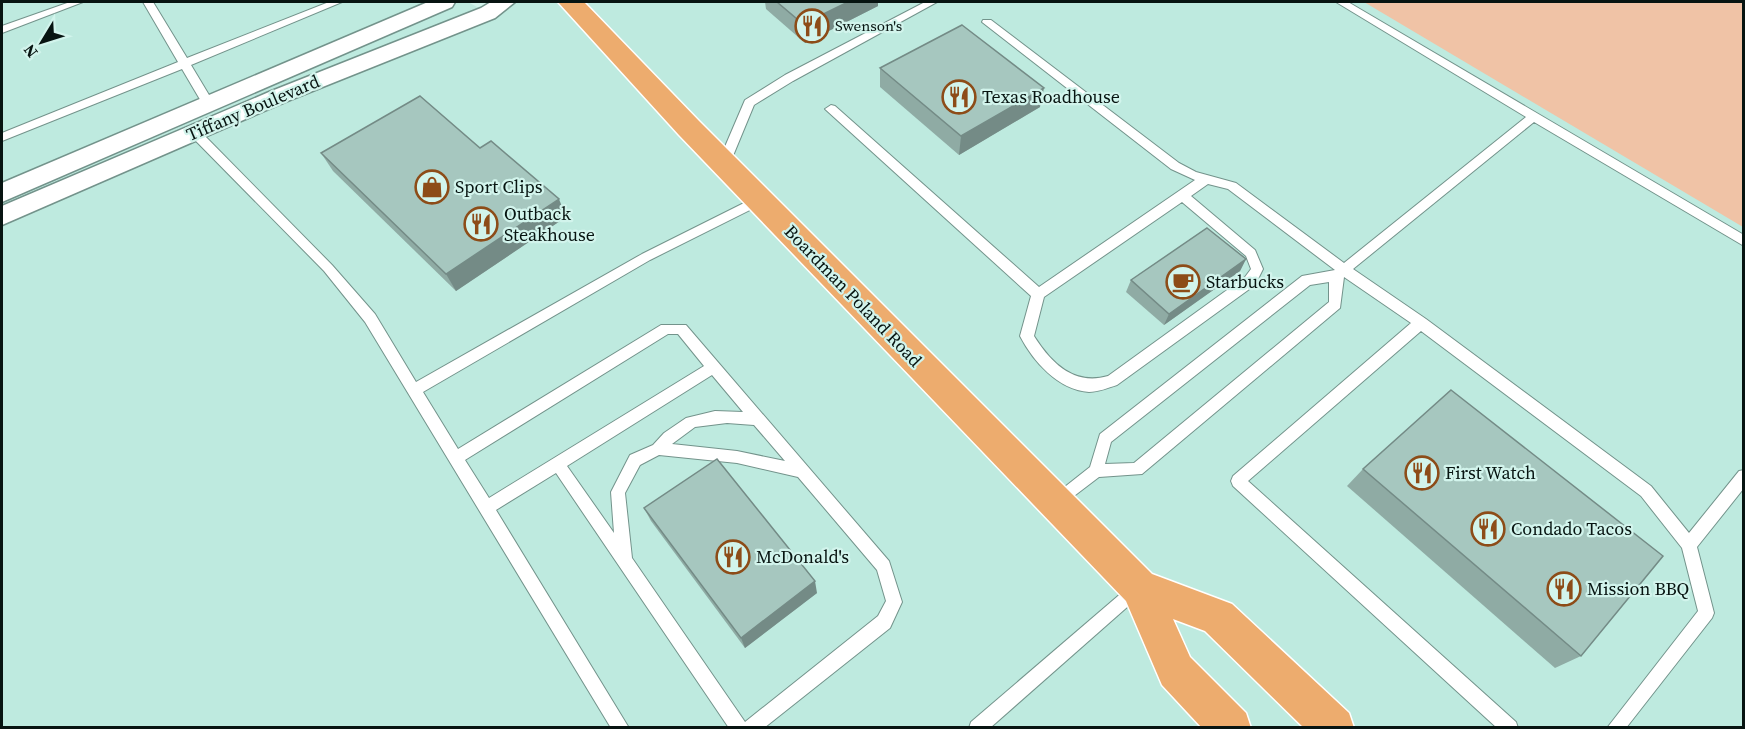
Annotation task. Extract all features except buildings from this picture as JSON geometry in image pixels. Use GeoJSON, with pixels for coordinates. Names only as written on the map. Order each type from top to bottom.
{"type":"FeatureCollection","features":[{"type":"Feature","properties":{"kind":"main road","name":"Boardman Poland Road"},"geometry":{"type":"LineString","coordinates":[[570,2],[1139,588],[1176,670],[1231,728]]}},
{"type":"Feature","properties":{"kind":"main road","name":"Boardman Poland Road"},"geometry":{"type":"LineString","coordinates":[[1139,588],[1218,617],[1334,728]]}},
{"type":"Feature","properties":{"kind":"street","name":"Tiffany Boulevard"},"geometry":{"type":"LineString","coordinates":[[2,193],[445,2]]}},
{"type":"Feature","properties":{"kind":"street","name":"Tiffany Boulevard"},"geometry":{"type":"LineString","coordinates":[[2,216],[277,97],[488,13],[505,2]]}},
{"type":"Feature","properties":{"kind":"lane"},"geometry":{"type":"LineString","coordinates":[[2,30],[78,2]]}},
{"type":"Feature","properties":{"kind":"lane"},"geometry":{"type":"LineString","coordinates":[[148,2],[209,105]]}},
{"type":"Feature","properties":{"kind":"lane"},"geometry":{"type":"LineString","coordinates":[[2,137],[337,2]]}},
{"type":"Feature","properties":{"kind":"lane"},"geometry":{"type":"LineString","coordinates":[[724,163],[749,103],[789,78],[933,2]]}},
{"type":"Feature","properties":{"kind":"lane"},"geometry":{"type":"LineString","coordinates":[[1341,2],[1743,241]]}},
{"type":"Feature","properties":{"kind":"lane"},"geometry":{"type":"LineString","coordinates":[[987,22],[1175,166],[1192,175],[1232,186],[1340,273],[1421,323],[1646,492],[1689,546],[1706,613],[1615,728]]}},
{"type":"Feature","properties":{"kind":"lane"},"geometry":{"type":"LineString","coordinates":[[831,109],[1038,294]]}},
{"type":"Feature","properties":{"kind":"lane"},"geometry":{"type":"LineString","coordinates":[[1096,471],[1105,438],[1307,280],[1340,273],[1534,116]]}},
{"type":"Feature","properties":{"kind":"lane"},"geometry":{"type":"LineString","coordinates":[[195,133],[328,268],[370,318],[621,728]]}},
{"type":"Feature","properties":{"kind":"lane"},"geometry":{"type":"LineString","coordinates":[[1182,195],[1251,253],[1257,269],[1250,281],[1112,381],[1089,386],[1066,379],[1035,351],[1027,336],[1038,294],[1182,195],[1206,179]]}},
{"type":"Feature","properties":{"kind":"lane"},"geometry":{"type":"LineString","coordinates":[[414,390],[646,257],[760,200]]}},
{"type":"Feature","properties":{"kind":"lane"},"geometry":{"type":"LineString","coordinates":[[1056,503],[1096,471],[1137,469],[1335,304],[1340,273]]}},
{"type":"Feature","properties":{"kind":"lane"},"geometry":{"type":"LineString","coordinates":[[1421,323],[1238,481],[1510,728]]}},
{"type":"Feature","properties":{"kind":"lane"},"geometry":{"type":"LineString","coordinates":[[455,458],[666,329],[681,328],[884,566],[894,602],[884,622],[750,728]]}},
{"type":"Feature","properties":{"kind":"lane"},"geometry":{"type":"LineString","coordinates":[[486,508],[713,367]]}},
{"type":"Feature","properties":{"kind":"lane"},"geometry":{"type":"LineString","coordinates":[[625,560],[618,492],[635,460],[658,449],[672,432],[693,420],[719,416],[757,419]]}},
{"type":"Feature","properties":{"kind":"lane"},"geometry":{"type":"LineString","coordinates":[[658,449],[737,457],[802,471]]}},
{"type":"Feature","properties":{"kind":"lane"},"geometry":{"type":"LineString","coordinates":[[558,464],[740,728]]}},
{"type":"Feature","properties":{"kind":"lane"},"geometry":{"type":"LineString","coordinates":[[1689,546],[1743,476]]}},
{"type":"Feature","properties":{"kind":"lane"},"geometry":{"type":"LineString","coordinates":[[977,728],[1139,588]]}},
{"type":"Feature","properties":{"kind":"shaded area"},"geometry":{"type":"Polygon","coordinates":[[[2,2],[468,2],[488,13],[505,2],[1743,2],[1743,727],[2,727],[2,2]]]}},
{"type":"Feature","properties":{"kind":"shaded area"},"geometry":{"type":"Polygon","coordinates":[[[1364,2],[1743,2],[1743,227],[1364,2]]]}},
{"type":"Feature","properties":{"kind":"place","name":"Swenson's"},"geometry":{"type":"Point","coordinates":[812,26]}},
{"type":"Feature","properties":{"kind":"place","name":"Texas Roadhouse"},"geometry":{"type":"Point","coordinates":[959,97]}},
{"type":"Feature","properties":{"kind":"place","name":"Sport Clips"},"geometry":{"type":"Point","coordinates":[432,187]}},
{"type":"Feature","properties":{"kind":"place","name":"Outback Steakhouse"},"geometry":{"type":"Point","coordinates":[481,224]}},
{"type":"Feature","properties":{"kind":"place","name":"Starbucks"},"geometry":{"type":"Point","coordinates":[1183,282]}},
{"type":"Feature","properties":{"kind":"place","name":"First Watch"},"geometry":{"type":"Point","coordinates":[1422,473]}},
{"type":"Feature","properties":{"kind":"place","name":"Condado Tacos"},"geometry":{"type":"Point","coordinates":[1488,529]}},
{"type":"Feature","properties":{"kind":"place","name":"McDonald's"},"geometry":{"type":"Point","coordinates":[733,557]}},
{"type":"Feature","properties":{"kind":"place","name":"Mission BBQ"},"geometry":{"type":"Point","coordinates":[1564,589]}}]}
